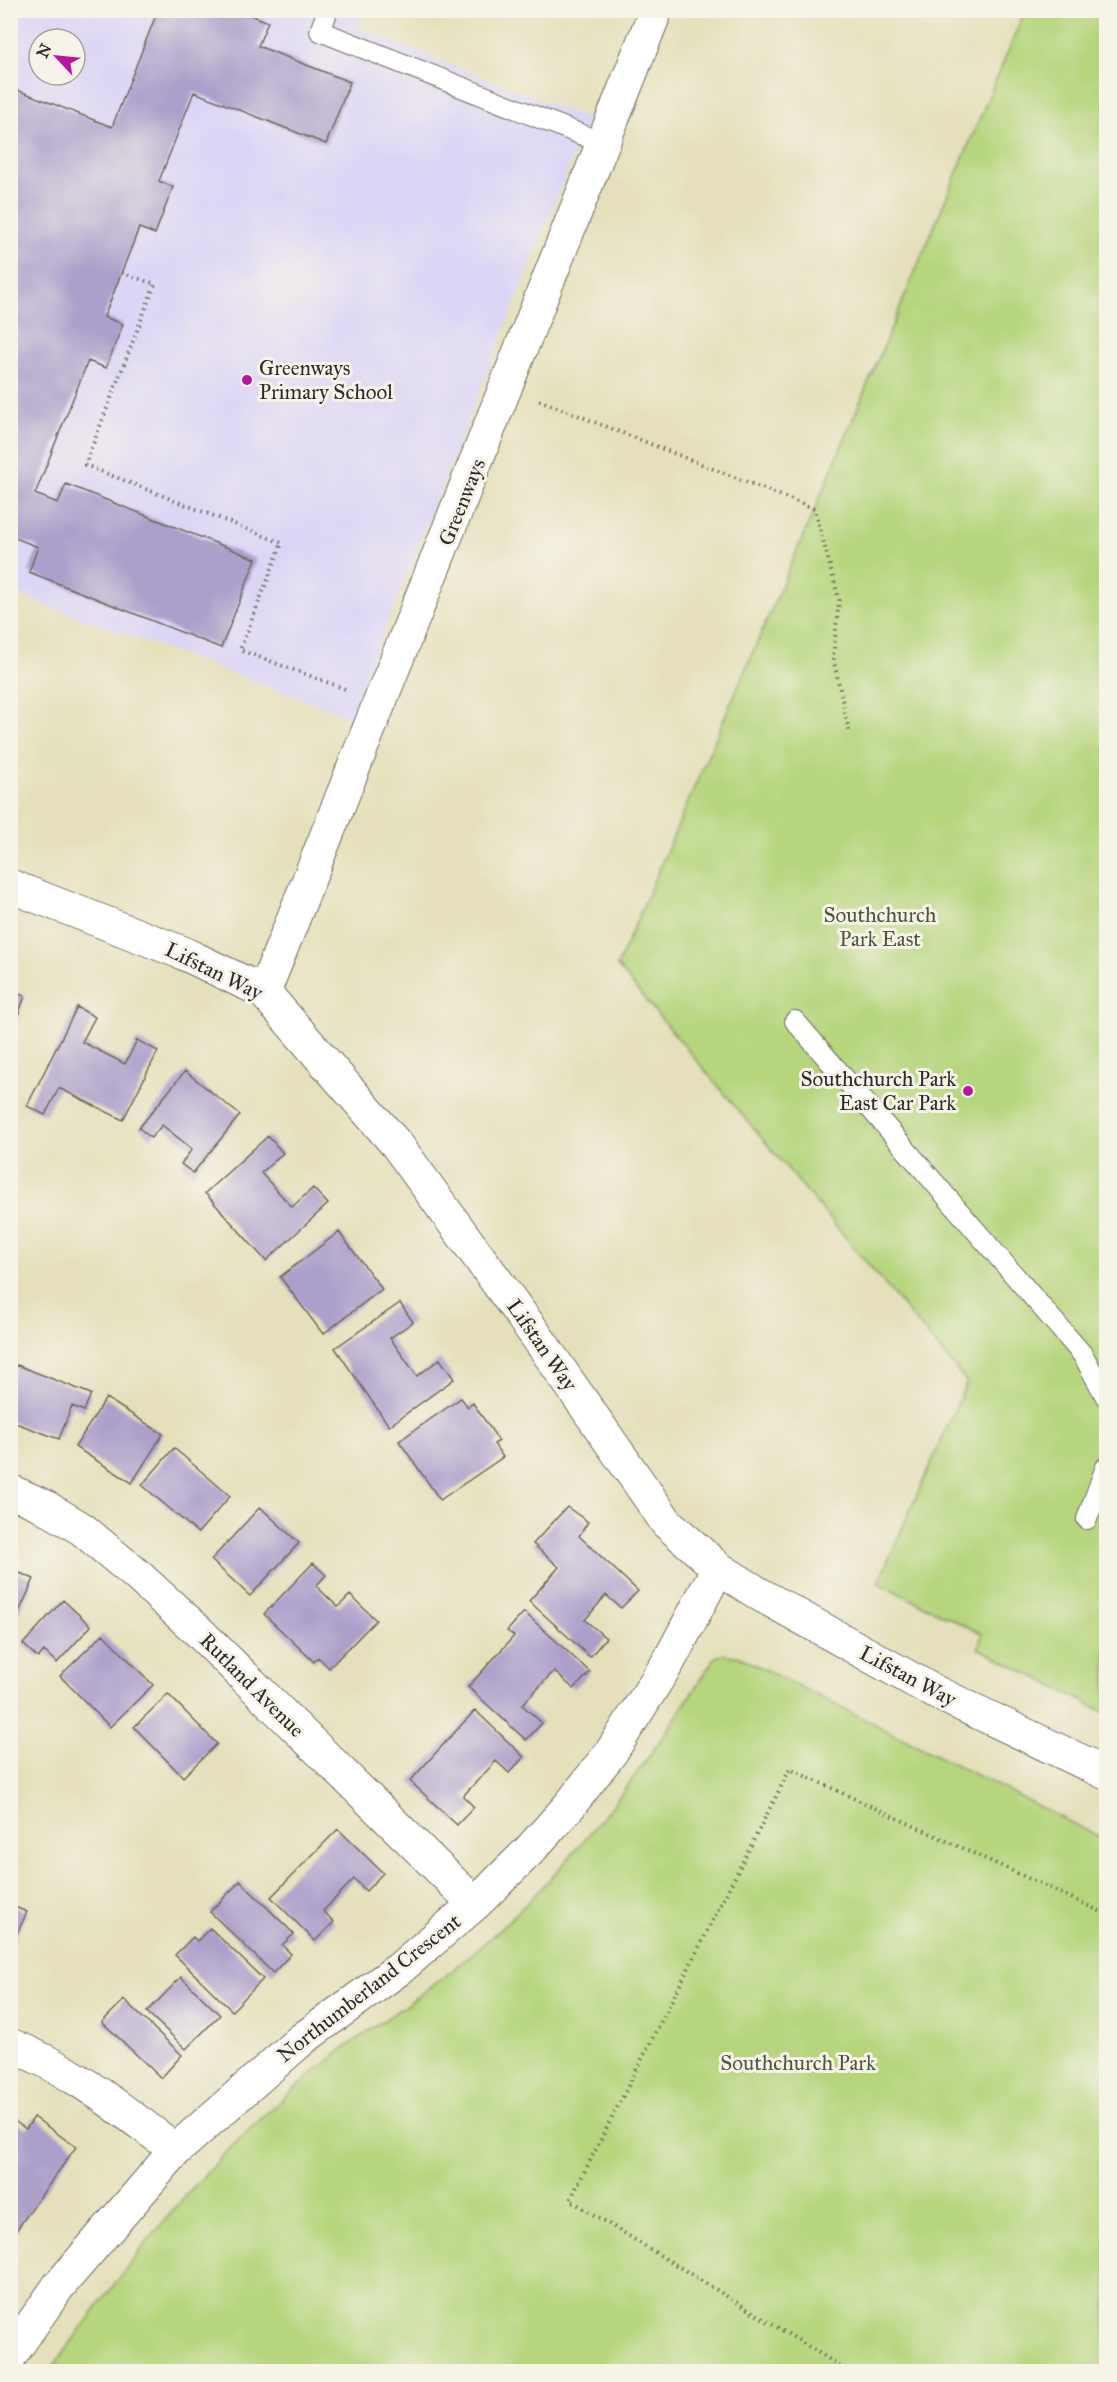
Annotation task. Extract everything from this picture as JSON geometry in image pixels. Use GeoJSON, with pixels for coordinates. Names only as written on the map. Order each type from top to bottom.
{"type":"FeatureCollection","features":[{"type":"Feature","properties":{"kind":"street","name":"Greenways"},"geometry":{"type":"LineString","coordinates":[[264,992],[382,703],[657,10]]}},
{"type":"Feature","properties":{"kind":"street","name":"Lifstan Way"},"geometry":{"type":"LineString","coordinates":[[10,886],[183,953],[264,992],[397,1145],[536,1334],[667,1523],[718,1568],[761,1595],[933,1691],[1107,1773]]}},
{"type":"Feature","properties":{"kind":"street","name":"Rutland Avenue"},"geometry":{"type":"LineString","coordinates":[[10,1491],[42,1505],[82,1529],[137,1575],[197,1630],[474,1904]]}},
{"type":"Feature","properties":{"kind":"street","name":"Northumberland Crescent"},"geometry":{"type":"LineString","coordinates":[[10,2356],[58,2287],[176,2150],[300,2040],[399,1969],[474,1904],[529,1851],[570,1805],[612,1751],[669,1661],[718,1568]]}},
{"type":"Feature","properties":{"kind":"street"},"geometry":{"type":"LineString","coordinates":[[10,2045],[54,2064],[93,2089],[176,2150]]}},
{"type":"Feature","properties":{"kind":"lane"},"geometry":{"type":"LineString","coordinates":[[328,10],[320,31],[605,144]]}},
{"type":"Feature","properties":{"kind":"lane"},"geometry":{"type":"LineString","coordinates":[[795,1022],[1083,1356],[1107,1397]]}},
{"type":"Feature","properties":{"kind":"lane"},"geometry":{"type":"LineString","coordinates":[[1087,1519],[1107,1467]]}},
{"type":"Feature","properties":{"kind":"path"},"geometry":{"type":"LineString","coordinates":[[122,273],[155,284],[85,465],[282,543],[240,650],[382,703]]}},
{"type":"Feature","properties":{"kind":"path"},"geometry":{"type":"LineString","coordinates":[[507,388],[815,509],[839,600],[833,657],[849,731]]}},
{"type":"Feature","properties":{"kind":"path"},"geometry":{"type":"LineString","coordinates":[[850,2372],[570,2200],[790,1769],[1107,1914]]}},
{"type":"Feature","properties":{"kind":"shaded area","name":"Greenways Primary School"},"geometry":{"type":"Polygon","coordinates":[[[10,11],[363,11],[357,27],[588,119],[350,717],[11,592],[10,11]]]}},
{"type":"Feature","properties":{"kind":"green space","name":"Southchurch Park East"},"geometry":{"type":"Polygon","coordinates":[[[1025,11],[1106,11],[1106,1713],[978,1648],[982,1634],[878,1583],[967,1382],[617,966],[815,509],[1025,11]]]}},
{"type":"Feature","properties":{"kind":"green space","name":"Southchurch Park"},"geometry":{"type":"Polygon","coordinates":[[[722,1654],[740,1657],[1106,1840],[1106,2371],[50,2371],[145,2245],[223,2156],[270,2110],[329,2060],[424,1992],[479,1948],[546,1883],[578,1848],[636,1775],[714,1658],[722,1654]]]}},
{"type":"Feature","properties":{"kind":"building"},"geometry":{"type":"Polygon","coordinates":[[[158,10],[253,10],[251,15],[268,22],[258,46],[350,82],[326,144],[194,92],[159,181],[173,187],[155,234],[139,228],[104,317],[123,324],[106,368],[88,361],[35,494],[58,503],[66,484],[256,559],[221,648],[29,572],[38,547],[10,536],[10,398],[13,391],[10,390],[10,87],[112,127],[158,10]]]}},
{"type":"Feature","properties":{"kind":"building"},"geometry":{"type":"Polygon","coordinates":[[[10,991],[25,996],[11,1035],[10,1035],[10,991]]]}},
{"type":"Feature","properties":{"kind":"building"},"geometry":{"type":"Polygon","coordinates":[[[77,1007],[95,1017],[82,1042],[125,1064],[137,1040],[158,1051],[123,1120],[59,1088],[45,1115],[27,1106],[77,1007]]]}},
{"type":"Feature","properties":{"kind":"building"},"geometry":{"type":"Polygon","coordinates":[[[185,1071],[240,1115],[193,1173],[181,1164],[192,1149],[162,1125],[151,1138],[139,1128],[185,1071]]]}},
{"type":"Feature","properties":{"kind":"building"},"geometry":{"type":"Polygon","coordinates":[[[268,1136],[283,1153],[261,1173],[292,1207],[313,1188],[328,1204],[266,1261],[205,1193],[268,1136]]]}},
{"type":"Feature","properties":{"kind":"building"},"geometry":{"type":"Polygon","coordinates":[[[339,1232],[382,1289],[323,1334],[280,1277],[339,1232]]]}},
{"type":"Feature","properties":{"kind":"building"},"geometry":{"type":"Polygon","coordinates":[[[400,1303],[413,1322],[390,1338],[417,1376],[440,1359],[454,1379],[389,1426],[335,1348],[400,1303]]]}},
{"type":"Feature","properties":{"kind":"building"},"geometry":{"type":"Polygon","coordinates":[[[17,1365],[91,1394],[84,1411],[72,1406],[59,1439],[10,1421],[10,1383],[17,1365]]]}},
{"type":"Feature","properties":{"kind":"building"},"geometry":{"type":"Polygon","coordinates":[[[106,1398],[163,1434],[132,1483],[75,1447],[106,1398]]]}},
{"type":"Feature","properties":{"kind":"building"},"geometry":{"type":"Polygon","coordinates":[[[461,1398],[468,1407],[473,1403],[499,1441],[494,1444],[503,1457],[440,1500],[399,1441],[461,1398]]]}},
{"type":"Feature","properties":{"kind":"building"},"geometry":{"type":"Polygon","coordinates":[[[174,1448],[230,1496],[198,1533],[142,1485],[174,1448]]]}},
{"type":"Feature","properties":{"kind":"building"},"geometry":{"type":"Polygon","coordinates":[[[260,1507],[299,1543],[250,1596],[211,1560],[260,1507]]]}},
{"type":"Feature","properties":{"kind":"building"},"geometry":{"type":"Polygon","coordinates":[[[567,1507],[588,1522],[579,1536],[638,1591],[621,1608],[606,1595],[585,1620],[606,1638],[590,1657],[529,1601],[559,1567],[533,1544],[567,1507]]]}},
{"type":"Feature","properties":{"kind":"building"},"geometry":{"type":"Polygon","coordinates":[[[313,1563],[326,1575],[316,1586],[338,1607],[350,1595],[376,1620],[329,1668],[318,1657],[314,1662],[264,1614],[313,1563]]]}},
{"type":"Feature","properties":{"kind":"building"},"geometry":{"type":"Polygon","coordinates":[[[10,1569],[34,1579],[14,1623],[10,1621],[10,1569]]]}},
{"type":"Feature","properties":{"kind":"building"},"geometry":{"type":"Polygon","coordinates":[[[63,1600],[91,1626],[57,1663],[44,1651],[38,1658],[23,1644],[63,1600]]]}},
{"type":"Feature","properties":{"kind":"building"},"geometry":{"type":"Polygon","coordinates":[[[524,1612],[590,1672],[574,1689],[554,1671],[522,1705],[542,1723],[526,1740],[468,1687],[514,1636],[507,1631],[524,1612]]]}},
{"type":"Feature","properties":{"kind":"building"},"geometry":{"type":"Polygon","coordinates":[[[103,1634],[153,1685],[110,1727],[60,1676],[103,1634]]]}},
{"type":"Feature","properties":{"kind":"building"},"geometry":{"type":"Polygon","coordinates":[[[168,1694],[217,1744],[183,1777],[134,1727],[168,1694]]]}},
{"type":"Feature","properties":{"kind":"building"},"geometry":{"type":"Polygon","coordinates":[[[475,1710],[524,1757],[509,1773],[496,1761],[463,1796],[474,1807],[457,1825],[410,1781],[475,1710]]]}},
{"type":"Feature","properties":{"kind":"building"},"geometry":{"type":"Polygon","coordinates":[[[338,1829],[383,1873],[366,1891],[354,1879],[323,1911],[334,1922],[315,1941],[271,1897],[338,1829]]]}},
{"type":"Feature","properties":{"kind":"building"},"geometry":{"type":"Polygon","coordinates":[[[240,1881],[294,1934],[282,1945],[291,1954],[273,1973],[210,1912],[240,1881]]]}},
{"type":"Feature","properties":{"kind":"building"},"geometry":{"type":"Polygon","coordinates":[[[10,1905],[27,1912],[10,1948],[10,1905]]]}},
{"type":"Feature","properties":{"kind":"building"},"geometry":{"type":"Polygon","coordinates":[[[210,1928],[263,1979],[232,2011],[175,1955],[193,1937],[197,1941],[210,1928]]]}},
{"type":"Feature","properties":{"kind":"building"},"geometry":{"type":"Polygon","coordinates":[[[181,1977],[220,2015],[186,2049],[147,2012],[181,1977]]]}},
{"type":"Feature","properties":{"kind":"building"},"geometry":{"type":"Polygon","coordinates":[[[124,2000],[182,2055],[161,2078],[102,2022],[124,2000]]]}},
{"type":"Feature","properties":{"kind":"building"},"geometry":{"type":"Polygon","coordinates":[[[34,2117],[76,2147],[10,2239],[10,2148],[13,2145],[10,2143],[10,2118],[26,2129],[34,2117]]]}},
{"type":"Feature","properties":{"kind":"place","name":"Greenways Primary School"},"geometry":{"type":"Point","coordinates":[247,380]}},
{"type":"Feature","properties":{"kind":"place","name":"Southchurch Park East Car Park"},"geometry":{"type":"Point","coordinates":[968,1091]}}]}
